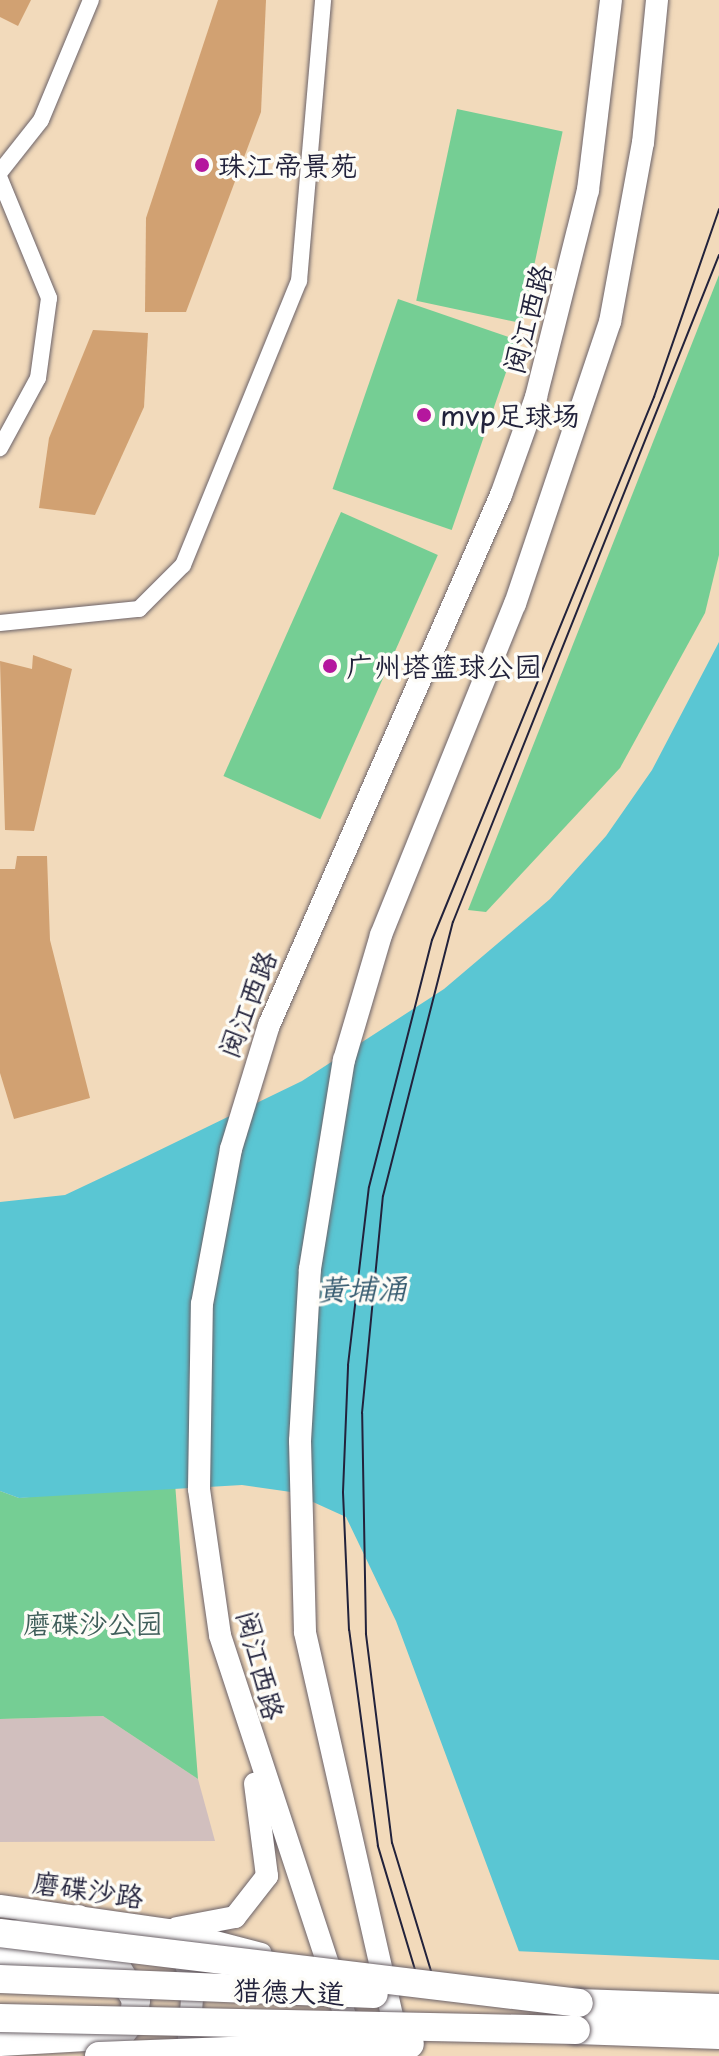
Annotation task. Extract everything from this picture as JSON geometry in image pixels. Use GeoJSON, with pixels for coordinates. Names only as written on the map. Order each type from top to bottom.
{"type":"FeatureCollection","features":[{"type":"Feature","properties":{"kind":"highway"},"geometry":{"type":"LineString","coordinates":[[0,1936],[78,1919]]}},
{"type":"Feature","properties":{"kind":"highway"},"geometry":{"type":"LineString","coordinates":[[0,1936],[719,2035]]}},
{"type":"Feature","properties":{"kind":"highway"},"geometry":{"type":"LineString","coordinates":[[0,1954],[117,1968],[136,2000],[134,2017],[120,2035],[0,2042]]}},
{"type":"Feature","properties":{"kind":"highway","name":"猎德大道"},"geometry":{"type":"LineString","coordinates":[[0,1979],[578,2016]]}},
{"type":"Feature","properties":{"kind":"highway"},"geometry":{"type":"LineString","coordinates":[[99,2056],[578,2016],[719,2008]]}},
{"type":"Feature","properties":{"kind":"highway","name":"猎德大道"},"geometry":{"type":"LineString","coordinates":[[0,2018],[578,2016]]}},
{"type":"Feature","properties":{"kind":"main road","name":"阅江西路"},"geometry":{"type":"LineString","coordinates":[[358,2056],[334,1974],[252,1747],[220,1635],[199,1489],[202,1304],[244,1097],[315,913],[496,508],[536,397],[588,190],[611,0]]}},
{"type":"Feature","properties":{"kind":"main road","name":"阅江西路"},"geometry":{"type":"LineString","coordinates":[[402,2056],[382,1987],[305,1632],[300,1441],[310,1269],[344,1060],[405,866],[515,604],[583,417],[628,244],[657,0]]}},
{"type":"Feature","properties":{"kind":"main road"},"geometry":{"type":"LineString","coordinates":[[169,1930],[235,1917],[267,1876],[252,1747]]}},
{"type":"Feature","properties":{"kind":"main road","name":"磨碟沙路"},"geometry":{"type":"LineString","coordinates":[[0,1906],[169,1930]]}},
{"type":"Feature","properties":{"kind":"main road"},"geometry":{"type":"LineString","coordinates":[[169,1930],[382,1987]]}},
{"type":"Feature","properties":{"kind":"main road"},"geometry":{"type":"LineString","coordinates":[[169,1930],[185,1954],[193,1986],[188,2039],[178,2056]]}},
{"type":"Feature","properties":{"kind":"street"},"geometry":{"type":"LineString","coordinates":[[0,172],[41,120],[91,0]]}},
{"type":"Feature","properties":{"kind":"street"},"geometry":{"type":"LineString","coordinates":[[0,623],[139,609],[183,565],[299,281],[323,0]]}},
{"type":"Feature","properties":{"kind":"street"},"geometry":{"type":"LineString","coordinates":[[0,179],[49,298],[38,378],[0,448]]}},
{"type":"Feature","properties":{"kind":"shaded area"},"geometry":{"type":"Polygon","coordinates":[[[103,1716],[198,1779],[215,1841],[0,1842],[0,1719],[103,1716]]]}},
{"type":"Feature","properties":{"kind":"green space","name":"mvp足球场"},"geometry":{"type":"Polygon","coordinates":[[[457,109],[563,131],[522,323],[416,301],[457,109]]]}},
{"type":"Feature","properties":{"kind":"green space"},"geometry":{"type":"Polygon","coordinates":[[[719,275],[719,555],[705,613],[620,768],[486,912],[468,910],[719,275]]]}},
{"type":"Feature","properties":{"kind":"green space","name":"mvp足球场"},"geometry":{"type":"Polygon","coordinates":[[[398,299],[517,340],[452,530],[333,489],[398,299]]]}},
{"type":"Feature","properties":{"kind":"green space","name":"广州塔篮球公园"},"geometry":{"type":"Polygon","coordinates":[[[341,512],[438,555],[320,819],[223,776],[341,512]]]}},
{"type":"Feature","properties":{"kind":"green space","name":"磨碟沙公园"},"geometry":{"type":"Polygon","coordinates":[[[175,1483],[198,1779],[103,1716],[0,1719],[0,1491],[19,1498],[175,1483]]]}},
{"type":"Feature","properties":{"kind":"water","name":"黄埔涌"},"geometry":{"type":"Polygon","coordinates":[[[719,642],[719,2056],[524,1965],[396,1621],[346,1517],[291,1492],[242,1485],[19,1498],[0,1491],[0,1202],[65,1195],[137,1161],[302,1081],[444,989],[550,899],[606,836],[652,770],[719,642]]]}},
{"type":"Feature","properties":{"kind":"pier"},"geometry":{"type":"Polygon","coordinates":[[[514,1951],[719,1960],[719,2056],[556,2056],[514,1951]]]}},
{"type":"Feature","properties":{"kind":"building"},"geometry":{"type":"Polygon","coordinates":[[[0,0],[31,0],[18,26],[0,17],[0,0]]]}},
{"type":"Feature","properties":{"kind":"building","name":"珠江帝景苑"},"geometry":{"type":"Polygon","coordinates":[[[218,0],[266,0],[261,112],[186,312],[145,312],[146,218],[218,0]]]}},
{"type":"Feature","properties":{"kind":"building"},"geometry":{"type":"Polygon","coordinates":[[[93,330],[148,333],[144,407],[95,515],[39,508],[49,438],[93,330]]]}},
{"type":"Feature","properties":{"kind":"building"},"geometry":{"type":"Polygon","coordinates":[[[33,655],[72,669],[34,831],[5,830],[0,661],[32,669],[33,655]]]}},
{"type":"Feature","properties":{"kind":"building"},"geometry":{"type":"Polygon","coordinates":[[[17,856],[47,856],[50,940],[90,1098],[14,1119],[0,1073],[0,869],[15,869],[17,856]]]}},
{"type":"Feature","properties":{"kind":"tram line"},"geometry":{"type":"LineString","coordinates":[[416,1973],[378,1846],[349,1630],[343,1492],[348,1365],[369,1187],[432,940],[654,397],[719,209]]}},
{"type":"Feature","properties":{"kind":"tram line"},"geometry":{"type":"LineString","coordinates":[[431,1971],[392,1843],[366,1634],[362,1413],[383,1196],[453,922],[719,255]]}},
{"type":"Feature","properties":{"kind":"place","name":"珠江帝景苑"},"geometry":{"type":"Point","coordinates":[202,165]}},
{"type":"Feature","properties":{"kind":"place","name":"mvp足球场"},"geometry":{"type":"Point","coordinates":[424,415]}},
{"type":"Feature","properties":{"kind":"place","name":"广州塔篮球公园"},"geometry":{"type":"Point","coordinates":[330,666]}}]}
